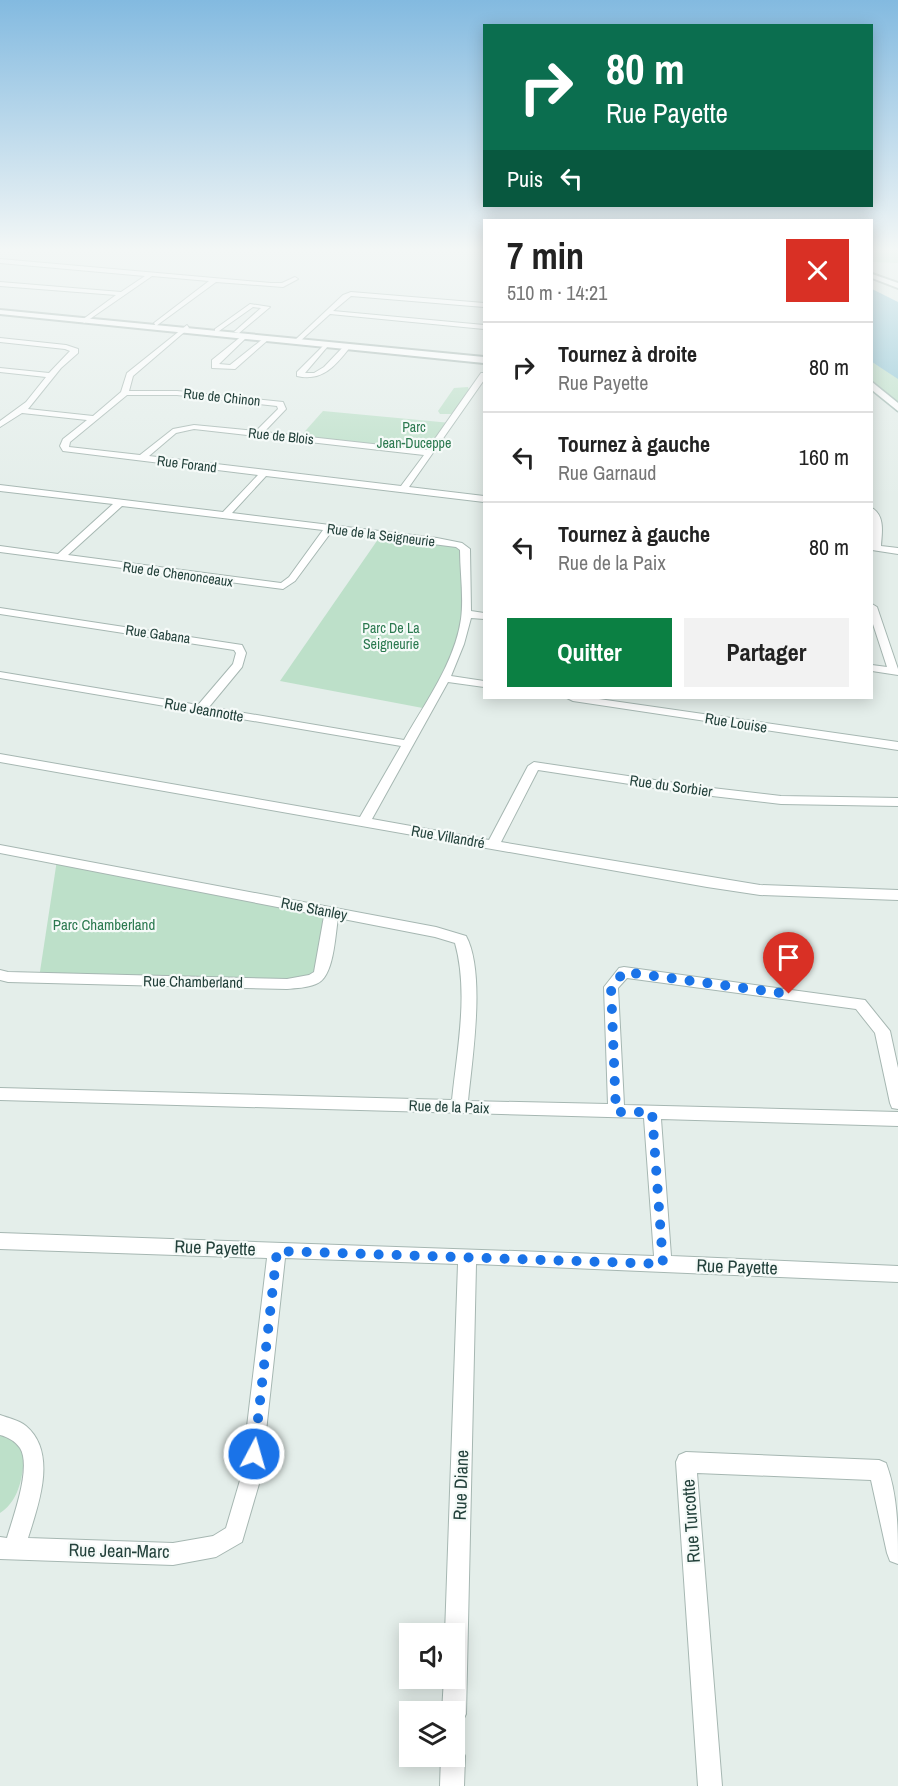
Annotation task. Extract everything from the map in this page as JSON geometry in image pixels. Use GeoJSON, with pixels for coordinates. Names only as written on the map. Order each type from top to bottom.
{"type":"FeatureCollection","features":[{"type":"Feature","properties":{"kind":"main road"},"geometry":{"type":"LineString","coordinates":[[873,386],[898,408]]}},
{"type":"Feature","properties":{"kind":"street","name":"Rue Forand"},"geometry":{"type":"LineString","coordinates":[[182,331],[130,375],[125,393],[66,441],[64,446],[66,449],[483,499]]}},
{"type":"Feature","properties":{"kind":"street"},"geometry":{"type":"LineString","coordinates":[[211,331],[483,355]]}},
{"type":"Feature","properties":{"kind":"street"},"geometry":{"type":"LineString","coordinates":[[225,331],[266,339],[298,340],[326,345],[483,360]]}},
{"type":"Feature","properties":{"kind":"street"},"geometry":{"type":"LineString","coordinates":[[244,331],[215,362],[215,366],[232,367],[266,339]]}},
{"type":"Feature","properties":{"kind":"street"},"geometry":{"type":"LineString","coordinates":[[298,340],[307,331]]}},
{"type":"Feature","properties":{"kind":"street"},"geometry":{"type":"LineString","coordinates":[[0,340],[72,348],[75,351],[58,366],[39,394],[0,425]]}},
{"type":"Feature","properties":{"kind":"street"},"geometry":{"type":"LineString","coordinates":[[326,345],[300,374],[310,376],[322,374],[347,346]]}},
{"type":"Feature","properties":{"kind":"street"},"geometry":{"type":"LineString","coordinates":[[0,370],[52,375]]}},
{"type":"Feature","properties":{"kind":"street"},"geometry":{"type":"LineString","coordinates":[[404,489],[480,388]]}},
{"type":"Feature","properties":{"kind":"street","name":"Rue de Chinon"},"geometry":{"type":"LineString","coordinates":[[125,393],[177,393],[280,404],[282,410],[259,434]]}},
{"type":"Feature","properties":{"kind":"street"},"geometry":{"type":"LineString","coordinates":[[20,410],[95,419]]}},
{"type":"Feature","properties":{"kind":"street","name":"Rue de Blois"},"geometry":{"type":"LineString","coordinates":[[142,458],[178,429],[194,427],[430,453]]}},
{"type":"Feature","properties":{"kind":"street"},"geometry":{"type":"LineString","coordinates":[[226,515],[263,474]]}},
{"type":"Feature","properties":{"kind":"street","name":"Rue de la Seigneurie"},"geometry":{"type":"LineString","coordinates":[[0,488],[459,545],[466,551],[466,614],[459,644],[446,678],[364,822]]}},
{"type":"Feature","properties":{"kind":"street"},"geometry":{"type":"LineString","coordinates":[[60,557],[120,502]]}},
{"type":"Feature","properties":{"kind":"street"},"geometry":{"type":"LineString","coordinates":[[873,513],[878,524],[874,547],[898,550]]}},
{"type":"Feature","properties":{"kind":"street","name":"Rue de Chenonceaux"},"geometry":{"type":"LineString","coordinates":[[0,549],[262,586],[284,586],[292,579],[329,528]]}},
{"type":"Feature","properties":{"kind":"street"},"geometry":{"type":"LineString","coordinates":[[873,610],[895,671],[873,668]]}},
{"type":"Feature","properties":{"kind":"street","name":"Rue Gabana"},"geometry":{"type":"LineString","coordinates":[[0,611],[238,647],[241,653],[238,665],[200,710]]}},
{"type":"Feature","properties":{"kind":"street"},"geometry":{"type":"LineString","coordinates":[[466,614],[483,616]]}},
{"type":"Feature","properties":{"kind":"street","name":"Rue Jeannotte"},"geometry":{"type":"LineString","coordinates":[[0,675],[408,744]]}},
{"type":"Feature","properties":{"kind":"street"},"geometry":{"type":"LineString","coordinates":[[446,678],[483,684]]}},
{"type":"Feature","properties":{"kind":"street","name":"Rue Louise"},"geometry":{"type":"LineString","coordinates":[[580,699],[898,746]]}},
{"type":"Feature","properties":{"kind":"street","name":"Rue Villandré"},"geometry":{"type":"LineString","coordinates":[[0,758],[749,889],[898,895]]}},
{"type":"Feature","properties":{"kind":"street","name":"Rue du Sorbier"},"geometry":{"type":"LineString","coordinates":[[494,845],[534,765],[781,801],[898,802]]}},
{"type":"Feature","properties":{"kind":"street","name":"Rue Stanley"},"geometry":{"type":"LineString","coordinates":[[0,849],[436,932],[460,940],[466,952],[467,1011],[459,1108]]}},
{"type":"Feature","properties":{"kind":"street","name":"Rue Chamberland"},"geometry":{"type":"LineString","coordinates":[[0,975],[288,984],[314,980],[321,974],[332,912]]}},
{"type":"Feature","properties":{"kind":"street"},"geometry":{"type":"LineString","coordinates":[[616,1112],[611,987],[624,972],[860,1004],[882,1031],[898,1103]]}},
{"type":"Feature","properties":{"kind":"street","name":"Rue de la Paix"},"geometry":{"type":"LineString","coordinates":[[0,1094],[898,1119]]}},
{"type":"Feature","properties":{"kind":"street"},"geometry":{"type":"LineString","coordinates":[[652,1112],[663,1264]]}},
{"type":"Feature","properties":{"kind":"street","name":"Rue Payette"},"geometry":{"type":"LineString","coordinates":[[0,1241],[467,1256],[898,1274]]}},
{"type":"Feature","properties":{"kind":"street","name":"Rue Jean-Marc"},"geometry":{"type":"LineString","coordinates":[[7,1548],[173,1554],[216,1546],[235,1535],[251,1477],[277,1251]]}},
{"type":"Feature","properties":{"kind":"street","name":"Rue Diane"},"geometry":{"type":"LineString","coordinates":[[454,1701],[467,1256]]}},
{"type":"Feature","properties":{"kind":"street"},"geometry":{"type":"LineString","coordinates":[[0,1425],[20,1432],[30,1449],[35,1473],[7,1548]]}},
{"type":"Feature","properties":{"kind":"street","name":"Rue Turcotte"},"geometry":{"type":"LineString","coordinates":[[710,1786],[686,1462],[879,1470],[898,1552]]}},
{"type":"Feature","properties":{"kind":"street"},"geometry":{"type":"LineString","coordinates":[[453,1767],[453,1786]]}},
{"type":"Feature","properties":{"kind":"green space"},"geometry":{"type":"Polygon","coordinates":[[[873,363],[898,378],[898,408],[873,386],[873,363]]]}},
{"type":"Feature","properties":{"kind":"green space"},"geometry":{"type":"Polygon","coordinates":[[[468,387],[469,390],[452,414],[440,414],[438,411],[454,388],[468,387]]]}},
{"type":"Feature","properties":{"kind":"green space","name":"Parc Jean-Duceppe"},"geometry":{"type":"Polygon","coordinates":[[[323,411],[451,423],[430,453],[299,438],[323,411]]]}},
{"type":"Feature","properties":{"kind":"green space","name":"Parc De La Seigneurie"},"geometry":{"type":"Polygon","coordinates":[[[381,535],[438,541],[464,549],[466,621],[428,709],[280,681],[381,535]]]}},
{"type":"Feature","properties":{"kind":"green space","name":"Parc Chamberland"},"geometry":{"type":"Polygon","coordinates":[[[57,860],[332,913],[312,980],[39,978],[57,860]]]}},
{"type":"Feature","properties":{"kind":"green space"},"geometry":{"type":"Polygon","coordinates":[[[0,1431],[26,1449],[17,1493],[0,1513],[0,1431]]]}},
{"type":"Feature","properties":{"kind":"water"},"geometry":{"type":"Polygon","coordinates":[[[873,331],[898,331],[898,379],[873,363],[873,331]]]}},
{"type":"Feature","properties":{"kind":"route"},"geometry":{"type":"LineString","coordinates":[[254,1454],[277,1251],[663,1264],[652,1112],[616,1112],[611,987],[624,972],[789,994]]}}]}
